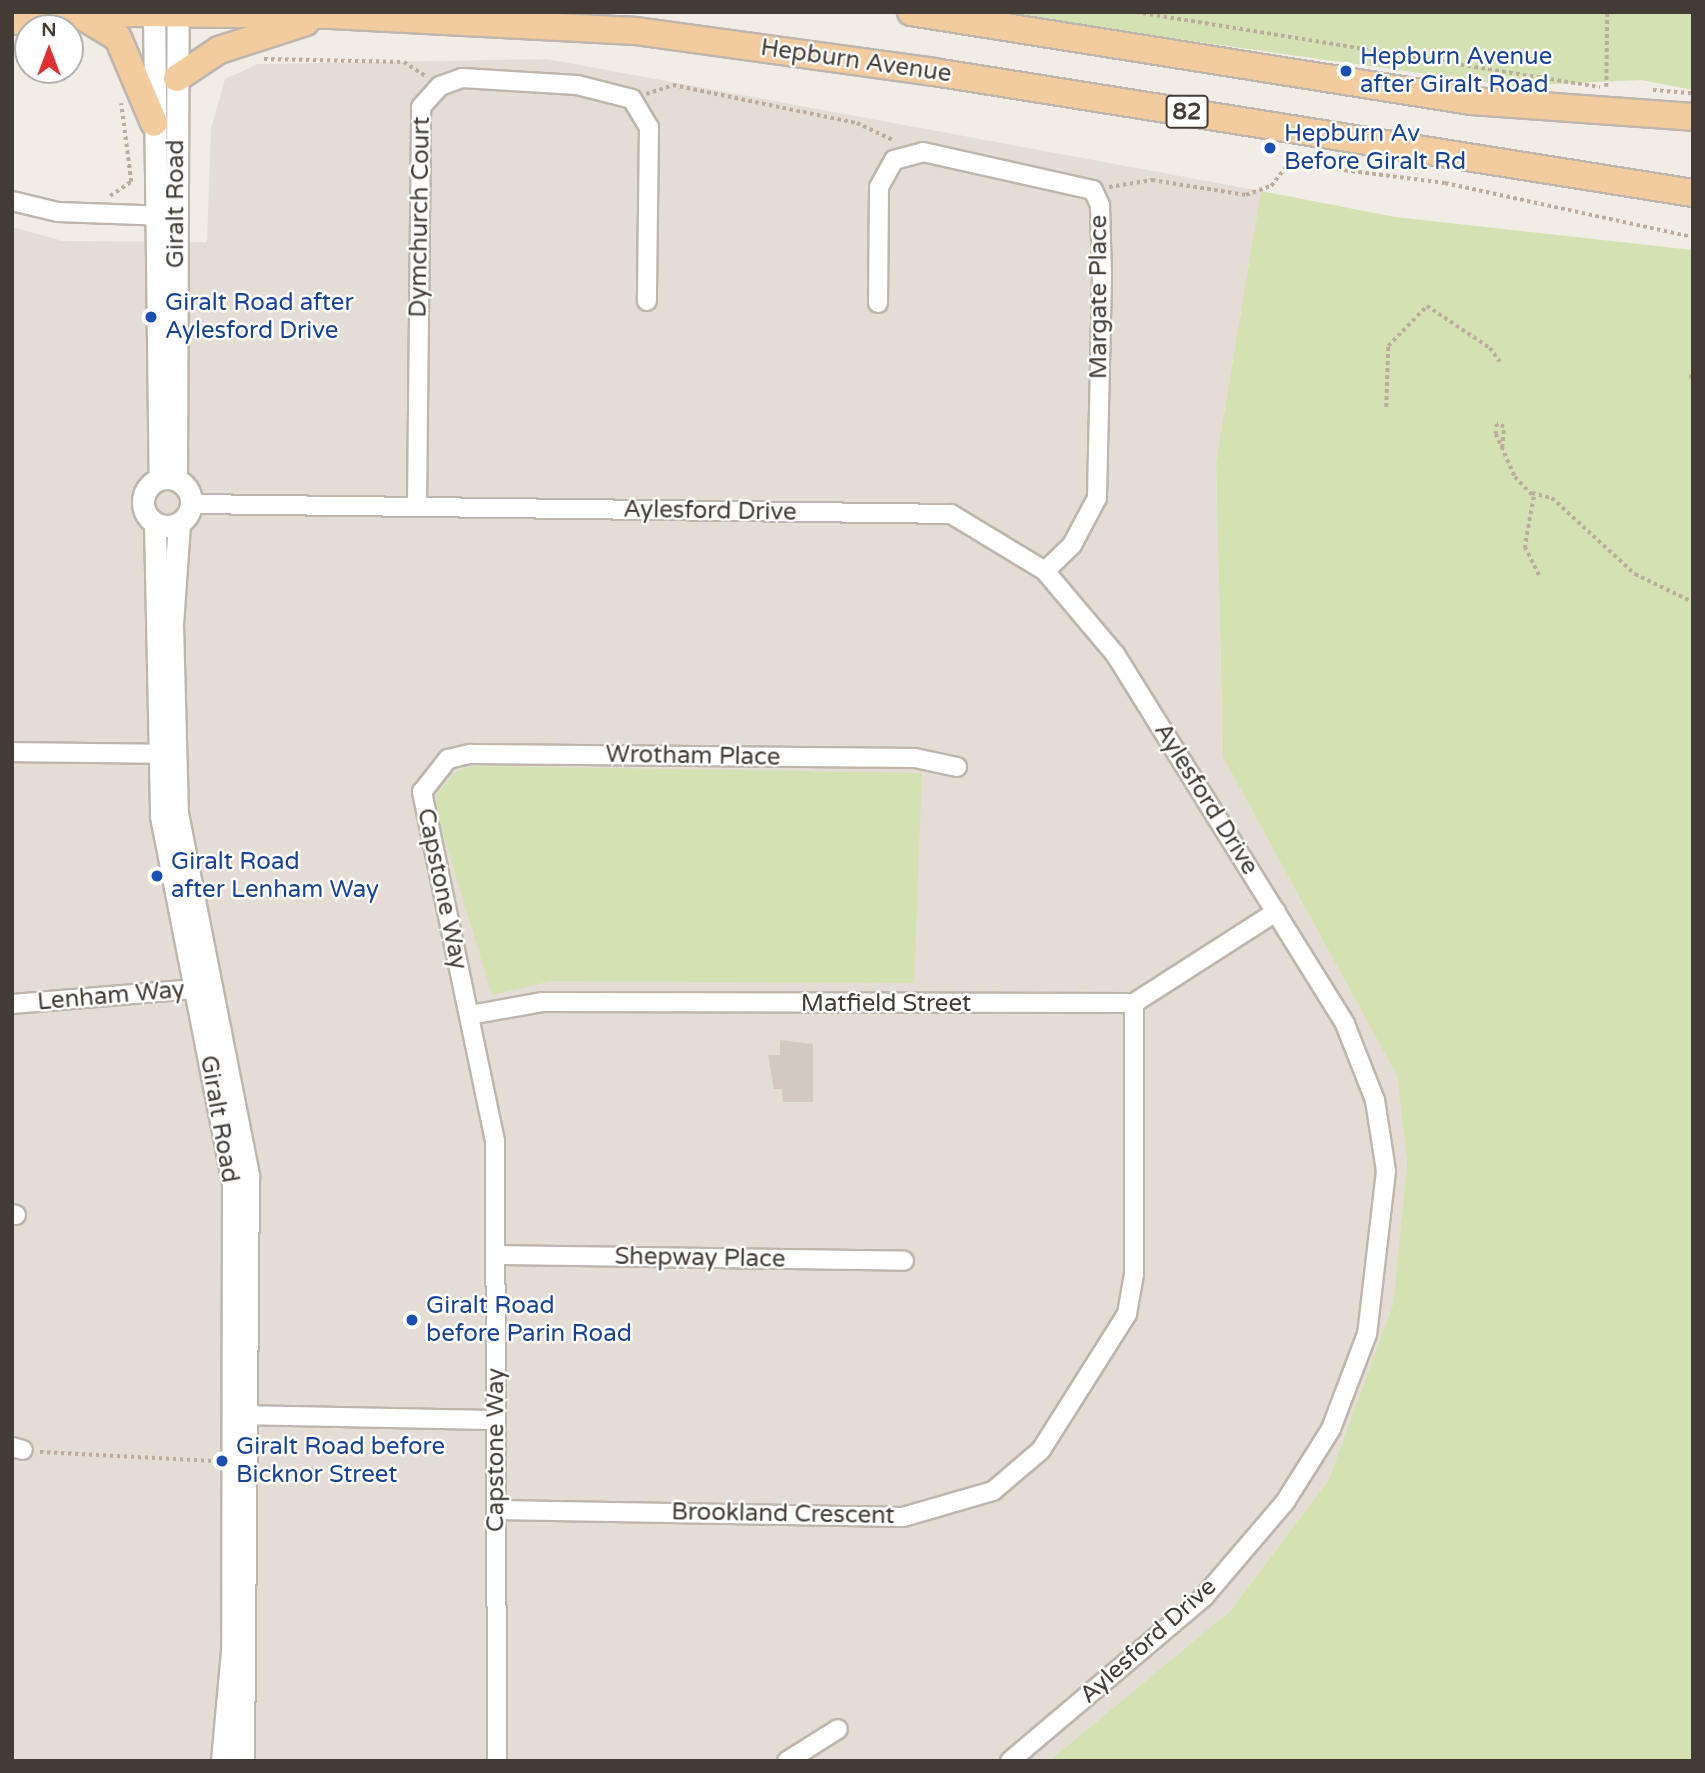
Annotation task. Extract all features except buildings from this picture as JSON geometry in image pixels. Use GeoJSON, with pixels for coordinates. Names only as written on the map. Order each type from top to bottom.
{"type":"FeatureCollection","features":[{"type":"Feature","properties":{"kind":"main road","name":"82"},"geometry":{"type":"LineString","coordinates":[[912,12],[1311,78],[1471,101],[1693,117]]}},
{"type":"Feature","properties":{"kind":"main road","name":"Hepburn Avenue"},"geometry":{"type":"LineString","coordinates":[[84,15],[331,15],[510,21],[772,47],[1693,193]]}},
{"type":"Feature","properties":{"kind":"main road"},"geometry":{"type":"LineString","coordinates":[[177,78],[219,50],[331,15]]}},
{"type":"Feature","properties":{"kind":"main road"},"geometry":{"type":"LineString","coordinates":[[84,17],[118,38],[154,123]]}},
{"type":"Feature","properties":{"kind":"street","name":"Giralt Road"},"geometry":{"type":"LineString","coordinates":[[154,13],[154,123],[165,216]]}},
{"type":"Feature","properties":{"kind":"street","name":"Giralt Road"},"geometry":{"type":"LineString","coordinates":[[168,479],[165,216],[177,78],[178,13]]}},
{"type":"Feature","properties":{"kind":"street","name":"Dymchurch Court"},"geometry":{"type":"LineString","coordinates":[[417,506],[421,107],[440,86],[462,78],[577,85],[632,99]]}},
{"type":"Feature","properties":{"kind":"street"},"geometry":{"type":"LineString","coordinates":[[632,99],[649,127],[647,302]]}},
{"type":"Feature","properties":{"kind":"street"},"geometry":{"type":"LineString","coordinates":[[878,303],[879,187],[894,160],[923,152]]}},
{"type":"Feature","properties":{"kind":"street","name":"Margate Place"},"geometry":{"type":"LineString","coordinates":[[923,152],[1093,190],[1100,205],[1102,276],[1097,498],[1072,545],[1045,571]]}},
{"type":"Feature","properties":{"kind":"street"},"geometry":{"type":"LineString","coordinates":[[12,201],[58,212],[165,216]]}},
{"type":"Feature","properties":{"kind":"street"},"geometry":{"type":"LineString","coordinates":[[168,479],[188,489],[192,504],[179,524],[155,523],[143,501],[168,479]]}},
{"type":"Feature","properties":{"kind":"street","name":"Aylesford Drive"},"geometry":{"type":"LineString","coordinates":[[192,504],[951,514],[1045,571],[1115,654],[1345,1024],[1375,1100],[1386,1171],[1367,1334],[1331,1429],[1267,1523],[1204,1597],[1010,1761]]}},
{"type":"Feature","properties":{"kind":"street","name":"Giralt Road"},"geometry":{"type":"LineString","coordinates":[[155,523],[168,873],[201,988],[233,1184],[242,1415],[243,1761]]}},
{"type":"Feature","properties":{"kind":"street","name":"Giralt Road"},"geometry":{"type":"LineString","coordinates":[[164,754],[179,524]]}},
{"type":"Feature","properties":{"kind":"street"},"geometry":{"type":"LineString","coordinates":[[12,752],[164,754]]}},
{"type":"Feature","properties":{"kind":"street","name":"Wrotham Place"},"geometry":{"type":"LineString","coordinates":[[433,773],[448,759],[470,754],[915,758],[957,767]]}},
{"type":"Feature","properties":{"kind":"street","name":"Capstone Way"},"geometry":{"type":"LineString","coordinates":[[433,773],[421,810],[470,1016],[495,1141],[497,1761]]}},
{"type":"Feature","properties":{"kind":"street"},"geometry":{"type":"LineString","coordinates":[[1134,1003],[1276,912]]}},
{"type":"Feature","properties":{"kind":"street","name":"Lenham Way"},"geometry":{"type":"LineString","coordinates":[[12,1004],[201,988]]}},
{"type":"Feature","properties":{"kind":"street","name":"Matfield Street"},"geometry":{"type":"LineString","coordinates":[[470,1016],[542,1002],[1134,1003]]}},
{"type":"Feature","properties":{"kind":"street","name":"Brookland Crescent"},"geometry":{"type":"LineString","coordinates":[[496,1510],[902,1517],[993,1491],[1041,1450],[1127,1314],[1134,1274],[1134,1003]]}},
{"type":"Feature","properties":{"kind":"street","name":"Shepway Place"},"geometry":{"type":"LineString","coordinates":[[496,1255],[904,1261]]}},
{"type":"Feature","properties":{"kind":"street","name":"Giralt Road"},"geometry":{"type":"LineString","coordinates":[[222,1761],[231,1678],[233,1462],[242,1415]]}},
{"type":"Feature","properties":{"kind":"street"},"geometry":{"type":"LineString","coordinates":[[242,1415],[496,1420]]}},
{"type":"Feature","properties":{"kind":"street"},"geometry":{"type":"LineString","coordinates":[[787,1761],[838,1729]]}},
{"type":"Feature","properties":{"kind":"path"},"geometry":{"type":"LineString","coordinates":[[1136,12],[1619,88]]}},
{"type":"Feature","properties":{"kind":"path"},"geometry":{"type":"LineString","coordinates":[[1606,88],[1607,12]]}},
{"type":"Feature","properties":{"kind":"path"},"geometry":{"type":"LineString","coordinates":[[1311,78],[1315,42]]}},
{"type":"Feature","properties":{"kind":"path"},"geometry":{"type":"LineString","coordinates":[[256,59],[404,62],[440,86]]}},
{"type":"Feature","properties":{"kind":"path"},"geometry":{"type":"LineString","coordinates":[[632,99],[673,85],[857,123],[923,152]]}},
{"type":"Feature","properties":{"kind":"path"},"geometry":{"type":"LineString","coordinates":[[1643,90],[1693,94]]}},
{"type":"Feature","properties":{"kind":"path"},"geometry":{"type":"LineString","coordinates":[[1093,190],[1152,180],[1246,195],[1271,186],[1289,163],[1302,131]]}},
{"type":"Feature","properties":{"kind":"path"},"geometry":{"type":"LineString","coordinates":[[1289,163],[1445,183],[1693,237]]}},
{"type":"Feature","properties":{"kind":"path"},"geometry":{"type":"LineString","coordinates":[[101,196],[131,182]]}},
{"type":"Feature","properties":{"kind":"path"},"geometry":{"type":"LineString","coordinates":[[1386,407],[1388,346],[1427,306],[1490,348],[1500,362]]}},
{"type":"Feature","properties":{"kind":"path"},"geometry":{"type":"LineString","coordinates":[[1502,448],[1503,427],[1497,424],[1494,427],[1502,448],[1532,493],[1535,519],[1525,547],[1541,578]]}},
{"type":"Feature","properties":{"kind":"path"},"geometry":{"type":"LineString","coordinates":[[1532,493],[1552,498],[1635,574],[1693,602]]}},
{"type":"Feature","properties":{"kind":"path"},"geometry":{"type":"LineString","coordinates":[[18,1448],[233,1462]]}},
{"type":"Feature","properties":{"kind":"shaded area"},"geometry":{"type":"Polygon","coordinates":[[[547,59],[1261,191],[1216,462],[1223,757],[1397,1076],[1407,1162],[1393,1304],[1328,1481],[1230,1611],[1049,1761],[12,1761],[12,227],[63,241],[207,242],[211,128],[225,79],[258,64],[547,59]]]}},
{"type":"Feature","properties":{"kind":"green space"},"geometry":{"type":"Polygon","coordinates":[[[986,12],[1693,12],[1693,90],[1641,80],[1512,86],[986,12]]]}},
{"type":"Feature","properties":{"kind":"green space"},"geometry":{"type":"Polygon","coordinates":[[[1261,191],[1395,217],[1693,250],[1693,1761],[1049,1761],[1230,1611],[1328,1481],[1393,1304],[1407,1162],[1397,1076],[1223,757],[1216,462],[1261,191]]]}},
{"type":"Feature","properties":{"kind":"green space"},"geometry":{"type":"Polygon","coordinates":[[[471,766],[922,773],[914,983],[551,981],[492,995],[436,810],[436,796],[454,773],[471,766]]]}},
{"type":"Feature","properties":{"kind":"place","name":"Hepburn Avenue after Giralt Road"},"geometry":{"type":"Point","coordinates":[1346,71]}},
{"type":"Feature","properties":{"kind":"place","name":"Hepburn Av Before Giralt Rd"},"geometry":{"type":"Point","coordinates":[1270,148]}},
{"type":"Feature","properties":{"kind":"place","name":"Giralt Road after Aylesford Drive"},"geometry":{"type":"Point","coordinates":[151,317]}},
{"type":"Feature","properties":{"kind":"place","name":"Giralt Road after Lenham Way"},"geometry":{"type":"Point","coordinates":[157,876]}},
{"type":"Feature","properties":{"kind":"place","name":"Giralt Road before Parin Road"},"geometry":{"type":"Point","coordinates":[412,1320]}},
{"type":"Feature","properties":{"kind":"place","name":"Giralt Road before Bicknor Street"},"geometry":{"type":"Point","coordinates":[222,1461]}}]}
